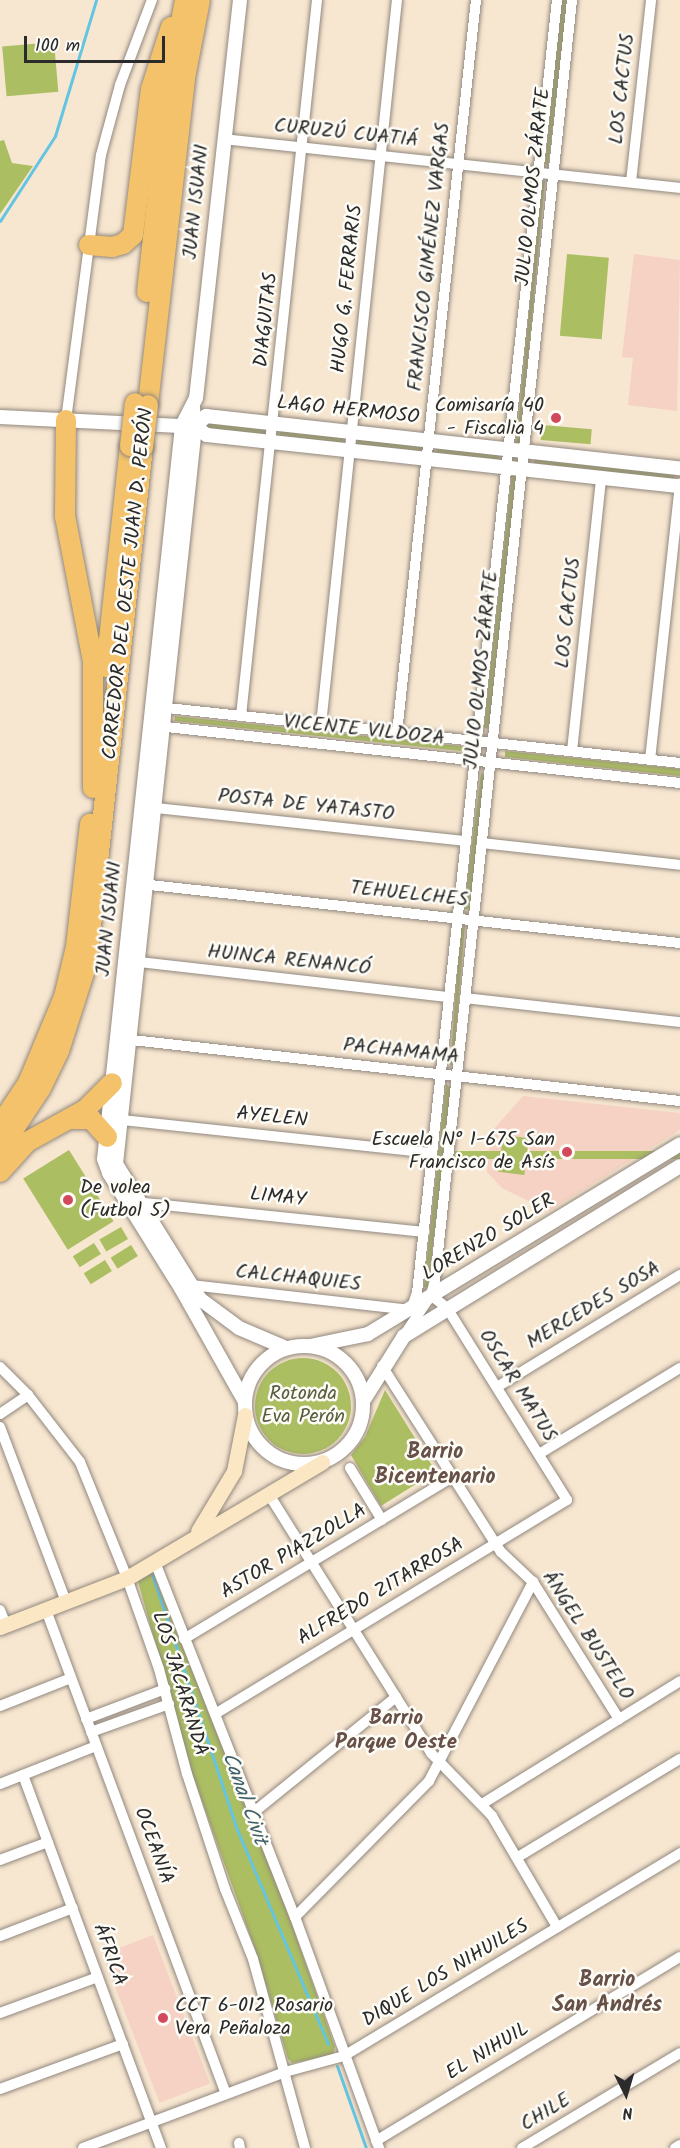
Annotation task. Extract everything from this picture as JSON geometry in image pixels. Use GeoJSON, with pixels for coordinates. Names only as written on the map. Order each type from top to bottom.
{"type":"FeatureCollection","features":[{"type":"Feature","properties":{"kind":"highway"},"geometry":{"type":"LineString","coordinates":[[89,245],[112,247],[123,244],[133,235],[156,63],[184,0]]}},
{"type":"Feature","properties":{"kind":"highway","name":"CORREDOR DEL OESTE JUAN D. PERÓN"},"geometry":{"type":"LineString","coordinates":[[141,404],[170,82],[184,0]]}},
{"type":"Feature","properties":{"kind":"highway","name":"CORREDOR DEL OESTE JUAN D. PERÓN"},"geometry":{"type":"LineString","coordinates":[[0,1125],[28,1083],[64,997],[79,924],[93,788],[141,404],[185,78],[200,0]]}},
{"type":"Feature","properties":{"kind":"highway"},"geometry":{"type":"LineString","coordinates":[[66,420],[65,516],[93,661],[93,788]]}},
{"type":"Feature","properties":{"kind":"highway","name":"CORREDOR DEL OESTE JUAN D. PERÓN"},"geometry":{"type":"LineString","coordinates":[[0,1150],[41,1088],[59,1052],[87,963],[136,446]]}},
{"type":"Feature","properties":{"kind":"highway"},"geometry":{"type":"LineString","coordinates":[[0,1172],[27,1142],[85,1110],[118,1076]]}},
{"type":"Feature","properties":{"kind":"highway"},"geometry":{"type":"LineString","coordinates":[[66,1119],[91,1119],[111,1125]]}},
{"type":"Feature","properties":{"kind":"main road"},"geometry":{"type":"LineString","coordinates":[[192,1538],[225,1491],[234,1471],[245,1408]]}},
{"type":"Feature","properties":{"kind":"main road"},"geometry":{"type":"LineString","coordinates":[[3,1626],[127,1578],[322,1462]]}},
{"type":"Feature","properties":{"kind":"street"},"geometry":{"type":"LineString","coordinates":[[66,420],[107,127],[152,0]]}},
{"type":"Feature","properties":{"kind":"street","name":"JUAN ISUANI"},"geometry":{"type":"LineString","coordinates":[[240,0],[189,427],[118,1076],[105,1165],[134,1202],[187,1287],[245,1408]]}},
{"type":"Feature","properties":{"kind":"street","name":"DIAGUITAS"},"geometry":{"type":"LineString","coordinates":[[241,716],[273,442],[317,0]]}},
{"type":"Feature","properties":{"kind":"street","name":"HUGO G. FERRARIS"},"geometry":{"type":"LineString","coordinates":[[321,724],[397,0]]}},
{"type":"Feature","properties":{"kind":"street","name":"FRANCISCO GIMÉNEZ VARGAS"},"geometry":{"type":"LineString","coordinates":[[397,733],[477,0]]}},
{"type":"Feature","properties":{"kind":"street","name":"JULIO OLMOS ZÁRATE"},"geometry":{"type":"LineString","coordinates":[[411,1310],[417,1293],[424,1232],[557,0]]}},
{"type":"Feature","properties":{"kind":"street","name":"JULIO OLMOS ZÁRATE"},"geometry":{"type":"LineString","coordinates":[[404,1336],[431,1295],[474,920],[572,0]]}},
{"type":"Feature","properties":{"kind":"street","name":"LOS CACTUS"},"geometry":{"type":"LineString","coordinates":[[631,182],[651,0]]}},
{"type":"Feature","properties":{"kind":"street","name":"CURUZÚ CUATIÁ"},"geometry":{"type":"LineString","coordinates":[[223,140],[680,188]]}},
{"type":"Feature","properties":{"kind":"street","name":"LAGO HERMOSO"},"geometry":{"type":"LineString","coordinates":[[189,427],[206,416],[680,468]]}},
{"type":"Feature","properties":{"kind":"street","name":"LAGO HERMOSO"},"geometry":{"type":"LineString","coordinates":[[0,417],[189,427],[207,435],[680,485]]}},
{"type":"Feature","properties":{"kind":"street","name":"LOS CACTUS"},"geometry":{"type":"LineString","coordinates":[[572,751],[602,478]]}},
{"type":"Feature","properties":{"kind":"street"},"geometry":{"type":"LineString","coordinates":[[650,760],[680,485]]}},
{"type":"Feature","properties":{"kind":"street","name":"VICENTE VILDOZA"},"geometry":{"type":"LineString","coordinates":[[158,707],[680,763]]}},
{"type":"Feature","properties":{"kind":"street","name":"VICENTE VILDOZA"},"geometry":{"type":"LineString","coordinates":[[156,726],[680,783]]}},
{"type":"Feature","properties":{"kind":"street","name":"POSTA DE YATASTO"},"geometry":{"type":"LineString","coordinates":[[147,807],[466,842]]}},
{"type":"Feature","properties":{"kind":"street"},"geometry":{"type":"LineString","coordinates":[[482,843],[680,865]]}},
{"type":"Feature","properties":{"kind":"street","name":"TEHUELCHES"},"geometry":{"type":"LineString","coordinates":[[139,884],[680,943]]}},
{"type":"Feature","properties":{"kind":"street","name":"HUINCA RENANCÓ"},"geometry":{"type":"LineString","coordinates":[[131,961],[449,997]]}},
{"type":"Feature","properties":{"kind":"street"},"geometry":{"type":"LineString","coordinates":[[465,998],[680,1023]]}},
{"type":"Feature","properties":{"kind":"street","name":"PACHAMAMA"},"geometry":{"type":"LineString","coordinates":[[122,1039],[680,1101]]}},
{"type":"Feature","properties":{"kind":"street","name":"JUAN ISUANI"},"geometry":{"type":"LineString","coordinates":[[111,1125],[116,1164],[134,1202]]}},
{"type":"Feature","properties":{"kind":"street","name":"AYELEN"},"geometry":{"type":"LineString","coordinates":[[111,1125],[432,1153]]}},
{"type":"Feature","properties":{"kind":"street","name":"LORENZO SOLER"},"geometry":{"type":"LineString","coordinates":[[310,1346],[361,1336],[411,1310],[431,1295],[680,1144]]}},
{"type":"Feature","properties":{"kind":"street","name":"LORENZO SOLER"},"geometry":{"type":"LineString","coordinates":[[365,1398],[382,1366],[404,1336],[680,1166]]}},
{"type":"Feature","properties":{"kind":"street","name":"LIMAY"},"geometry":{"type":"LineString","coordinates":[[134,1202],[424,1232]]}},
{"type":"Feature","properties":{"kind":"street","name":"MERCEDES SOSA"},"geometry":{"type":"LineString","coordinates":[[497,1387],[680,1275]]}},
{"type":"Feature","properties":{"kind":"street","name":"JUAN ISUANI"},"geometry":{"type":"LineString","coordinates":[[187,1287],[223,1319],[286,1348]]}},
{"type":"Feature","properties":{"kind":"street","name":"CALCHAQUIES"},"geometry":{"type":"LineString","coordinates":[[187,1287],[411,1310]]}},
{"type":"Feature","properties":{"kind":"street","name":"OSCAR MATUS"},"geometry":{"type":"LineString","coordinates":[[431,1295],[447,1308],[567,1500]]}},
{"type":"Feature","properties":{"kind":"street"},"geometry":{"type":"LineString","coordinates":[[310,1346],[346,1363],[362,1385],[365,1398],[353,1437],[322,1462],[302,1464],[273,1456],[252,1434],[245,1408],[258,1369],[286,1348],[310,1346]]}},
{"type":"Feature","properties":{"kind":"street","name":"LOS JACARANDÁ"},"geometry":{"type":"LineString","coordinates":[[0,1366],[28,1395],[80,1462],[127,1578],[165,1689],[201,1816],[254,1959],[305,2148]]}},
{"type":"Feature","properties":{"kind":"street","name":"ÁNGEL BUSTELO"},"geometry":{"type":"LineString","coordinates":[[382,1366],[496,1544],[533,1582],[619,1719]]}},
{"type":"Feature","properties":{"kind":"street"},"geometry":{"type":"LineString","coordinates":[[539,1454],[680,1368]]}},
{"type":"Feature","properties":{"kind":"street"},"geometry":{"type":"LineString","coordinates":[[0,1414],[28,1395]]}},
{"type":"Feature","properties":{"kind":"street"},"geometry":{"type":"LineString","coordinates":[[0,1427],[66,1602]]}},
{"type":"Feature","properties":{"kind":"street"},"geometry":{"type":"LineString","coordinates":[[350,1468],[382,1520]]}},
{"type":"Feature","properties":{"kind":"street","name":"ASTOR PIAZZOLLA"},"geometry":{"type":"LineString","coordinates":[[184,1639],[453,1478]]}},
{"type":"Feature","properties":{"kind":"street"},"geometry":{"type":"LineString","coordinates":[[268,1493],[396,1697],[442,1763],[482,1804],[518,1857],[557,1927]]}},
{"type":"Feature","properties":{"kind":"street","name":"ALFREDO ZITARROSA"},"geometry":{"type":"LineString","coordinates":[[215,1714],[567,1500]]}},
{"type":"Feature","properties":{"kind":"street","name":"LOS JACARANDÁ"},"geometry":{"type":"LineString","coordinates":[[149,1565],[184,1639],[254,1812],[295,1917],[377,2145]]}},
{"type":"Feature","properties":{"kind":"street"},"geometry":{"type":"LineString","coordinates":[[295,1917],[429,1781],[442,1763],[533,1582]]}},
{"type":"Feature","properties":{"kind":"street"},"geometry":{"type":"LineString","coordinates":[[0,1610],[3,1626]]}},
{"type":"Feature","properties":{"kind":"street","name":"OCEANÍA"},"geometry":{"type":"LineString","coordinates":[[46,1610],[226,2094]]}},
{"type":"Feature","properties":{"kind":"street"},"geometry":{"type":"LineString","coordinates":[[0,1706],[71,1678]]}},
{"type":"Feature","properties":{"kind":"street"},"geometry":{"type":"LineString","coordinates":[[482,1804],[680,1681]]}},
{"type":"Feature","properties":{"kind":"street"},"geometry":{"type":"LineString","coordinates":[[86,1719],[165,1689]]}},
{"type":"Feature","properties":{"kind":"street"},"geometry":{"type":"LineString","coordinates":[[254,1812],[396,1697]]}},
{"type":"Feature","properties":{"kind":"street"},"geometry":{"type":"LineString","coordinates":[[91,1732],[169,1704]]}},
{"type":"Feature","properties":{"kind":"street"},"geometry":{"type":"LineString","coordinates":[[0,1784],[96,1746]]}},
{"type":"Feature","properties":{"kind":"street"},"geometry":{"type":"LineString","coordinates":[[518,1857],[680,1759]]}},
{"type":"Feature","properties":{"kind":"street","name":"ÁFRICA"},"geometry":{"type":"LineString","coordinates":[[23,1775],[161,2148]]}},
{"type":"Feature","properties":{"kind":"street"},"geometry":{"type":"LineString","coordinates":[[0,1860],[48,1842]]}},
{"type":"Feature","properties":{"kind":"street","name":"DIQUE LOS NIHUILES"},"geometry":{"type":"LineString","coordinates":[[83,2148],[285,2072],[344,2056],[680,1853]]}},
{"type":"Feature","properties":{"kind":"street"},"geometry":{"type":"LineString","coordinates":[[0,1936],[73,1908]]}},
{"type":"Feature","properties":{"kind":"street","name":"EL NIHUIL"},"geometry":{"type":"LineString","coordinates":[[377,2145],[680,1957]]}},
{"type":"Feature","properties":{"kind":"street"},"geometry":{"type":"LineString","coordinates":[[0,2013],[98,1977]]}},
{"type":"Feature","properties":{"kind":"street"},"geometry":{"type":"LineString","coordinates":[[0,2089],[123,2044]]}},
{"type":"Feature","properties":{"kind":"street","name":"CHILE"},"geometry":{"type":"LineString","coordinates":[[522,2148],[680,2053]]}},
{"type":"Feature","properties":{"kind":"street"},"geometry":{"type":"LineString","coordinates":[[675,2148],[680,2145]]}},
{"type":"Feature","properties":{"kind":"shaded area"},"geometry":{"type":"Polygon","coordinates":[[[634,254],[680,260],[677,411],[628,405],[633,358],[622,357],[634,254]]]}},
{"type":"Feature","properties":{"kind":"shaded area","name":"Escuela N° 1-675 San Francisco de Asís"},"geometry":{"type":"Polygon","coordinates":[[[523,1096],[680,1113],[680,1130],[549,1211],[502,1188],[487,1172],[491,1132],[523,1096]]]}},
{"type":"Feature","properties":{"kind":"shaded area"},"geometry":{"type":"Polygon","coordinates":[[[153,1935],[210,2083],[160,2103],[103,1954],[153,1935]]]}},
{"type":"Feature","properties":{"kind":"green space"},"geometry":{"type":"Polygon","coordinates":[[[562,0],[568,0],[548,166],[545,163],[562,0]]]}},
{"type":"Feature","properties":{"kind":"green space"},"geometry":{"type":"Polygon","coordinates":[[[54,42],[58,92],[7,96],[2,47],[54,42]]]}},
{"type":"Feature","properties":{"kind":"green space"},"geometry":{"type":"Polygon","coordinates":[[[4,140],[12,163],[33,166],[0,214],[0,141],[4,140]]]}},
{"type":"Feature","properties":{"kind":"green space"},"geometry":{"type":"Polygon","coordinates":[[[545,181],[520,442],[516,444],[542,183],[545,181]]]}},
{"type":"Feature","properties":{"kind":"green space"},"geometry":{"type":"Polygon","coordinates":[[[567,254],[609,258],[602,339],[560,336],[567,254]]]}},
{"type":"Feature","properties":{"kind":"green space"},"geometry":{"type":"Polygon","coordinates":[[[206,422],[265,429],[265,434],[205,428],[206,422]]]}},
{"type":"Feature","properties":{"kind":"green space"},"geometry":{"type":"Polygon","coordinates":[[[542,425],[592,429],[591,444],[541,440],[542,425]]]}},
{"type":"Feature","properties":{"kind":"green space"},"geometry":{"type":"Polygon","coordinates":[[[280,430],[344,437],[343,443],[279,436],[280,430]]]}},
{"type":"Feature","properties":{"kind":"green space"},"geometry":{"type":"Polygon","coordinates":[[[358,438],[422,446],[421,451],[358,444],[358,438]]]}},
{"type":"Feature","properties":{"kind":"green space"},"geometry":{"type":"Polygon","coordinates":[[[437,447],[500,454],[499,460],[436,453],[437,447]]]}},
{"type":"Feature","properties":{"kind":"green space"},"geometry":{"type":"Polygon","coordinates":[[[534,458],[675,473],[674,479],[534,463],[534,458]]]}},
{"type":"Feature","properties":{"kind":"green space"},"geometry":{"type":"Polygon","coordinates":[[[512,474],[516,476],[490,729],[484,728],[512,474]]]}},
{"type":"Feature","properties":{"kind":"green space"},"geometry":{"type":"Polygon","coordinates":[[[175,716],[466,747],[466,752],[174,721],[175,716]]]}},
{"type":"Feature","properties":{"kind":"green space"},"geometry":{"type":"Polygon","coordinates":[[[505,751],[680,769],[680,776],[505,757],[505,751]]]}},
{"type":"Feature","properties":{"kind":"green space"},"geometry":{"type":"Polygon","coordinates":[[[481,773],[485,776],[470,909],[464,909],[481,773]]]}},
{"type":"Feature","properties":{"kind":"green space"},"geometry":{"type":"Polygon","coordinates":[[[465,926],[453,1065],[450,1065],[461,929],[465,926]]]}},
{"type":"Feature","properties":{"kind":"green space"},"geometry":{"type":"Polygon","coordinates":[[[446,1084],[451,1088],[428,1288],[424,1287],[446,1084]]]}},
{"type":"Feature","properties":{"kind":"green space"},"geometry":{"type":"Polygon","coordinates":[[[503,1135],[529,1138],[524,1175],[498,1172],[503,1135]]]}},
{"type":"Feature","properties":{"kind":"green space","name":"De volea (Futbol 5)"},"geometry":{"type":"Polygon","coordinates":[[[69,1150],[114,1221],[68,1250],[23,1179],[69,1150]]]}},
{"type":"Feature","properties":{"kind":"green space"},"geometry":{"type":"Polygon","coordinates":[[[411,1151],[680,1151],[680,1159],[411,1159],[411,1151]]]}},
{"type":"Feature","properties":{"kind":"green space"},"geometry":{"type":"Polygon","coordinates":[[[121,1227],[128,1239],[106,1252],[99,1240],[121,1227]]]}},
{"type":"Feature","properties":{"kind":"green space"},"geometry":{"type":"Polygon","coordinates":[[[94,1243],[101,1254],[80,1267],[73,1256],[94,1243]]]}},
{"type":"Feature","properties":{"kind":"green space"},"geometry":{"type":"Polygon","coordinates":[[[131,1245],[138,1256],[118,1269],[111,1258],[131,1245]]]}},
{"type":"Feature","properties":{"kind":"green space"},"geometry":{"type":"Polygon","coordinates":[[[105,1260],[112,1271],[91,1284],[84,1273],[105,1260]]]}},
{"type":"Feature","properties":{"kind":"green space","name":"Rotonda Eva Perón"},"geometry":{"type":"Polygon","coordinates":[[[303,1358],[321,1362],[337,1372],[347,1388],[351,1406],[347,1424],[337,1440],[321,1450],[303,1454],[285,1450],[269,1440],[259,1424],[255,1406],[259,1388],[269,1372],[285,1362],[303,1358]]]}},
{"type":"Feature","properties":{"kind":"green space"},"geometry":{"type":"Polygon","coordinates":[[[385,1390],[433,1467],[432,1474],[381,1506],[351,1455],[365,1437],[385,1390]]]}},
{"type":"Feature","properties":{"kind":"green space"},"geometry":{"type":"Polygon","coordinates":[[[150,1572],[154,1575],[288,1913],[335,2047],[333,2055],[292,2063],[288,2059],[257,1955],[193,1776],[139,1585],[138,1580],[150,1572]]]}},
{"type":"Feature","properties":{"kind":"waterway"},"geometry":{"type":"LineString","coordinates":[[0,221],[55,136],[96,0]]}},
{"type":"Feature","properties":{"kind":"waterway","name":"Canal Civit"},"geometry":{"type":"LineString","coordinates":[[151,1571],[236,1827],[328,2044]]}},
{"type":"Feature","properties":{"kind":"waterway","name":"Canal Civit"},"geometry":{"type":"LineString","coordinates":[[337,2066],[366,2148]]}},
{"type":"Feature","properties":{"kind":"place","name":"Comisaría 40 - Fiscalia 4"},"geometry":{"type":"Point","coordinates":[556,418]}},
{"type":"Feature","properties":{"kind":"place","name":"Escuela N° 1-675 San Francisco de Asís"},"geometry":{"type":"Point","coordinates":[567,1152]}},
{"type":"Feature","properties":{"kind":"place","name":"De volea (Futbol 5)"},"geometry":{"type":"Point","coordinates":[68,1200]}},
{"type":"Feature","properties":{"kind":"place","name":"CCT 6-012 Rosario Vera Peñaloza"},"geometry":{"type":"Point","coordinates":[163,2018]}},
{"type":"Feature","properties":{"kind":"district","name":"Barrio Bicentenario"},"geometry":{"type":"Point","coordinates":[435,1464]}},
{"type":"Feature","properties":{"kind":"district","name":"Barrio Parque Oeste"},"geometry":{"type":"Point","coordinates":[396,1731]}},
{"type":"Feature","properties":{"kind":"district","name":"Barrio San Andrés"},"geometry":{"type":"Point","coordinates":[607,1992]}}]}
